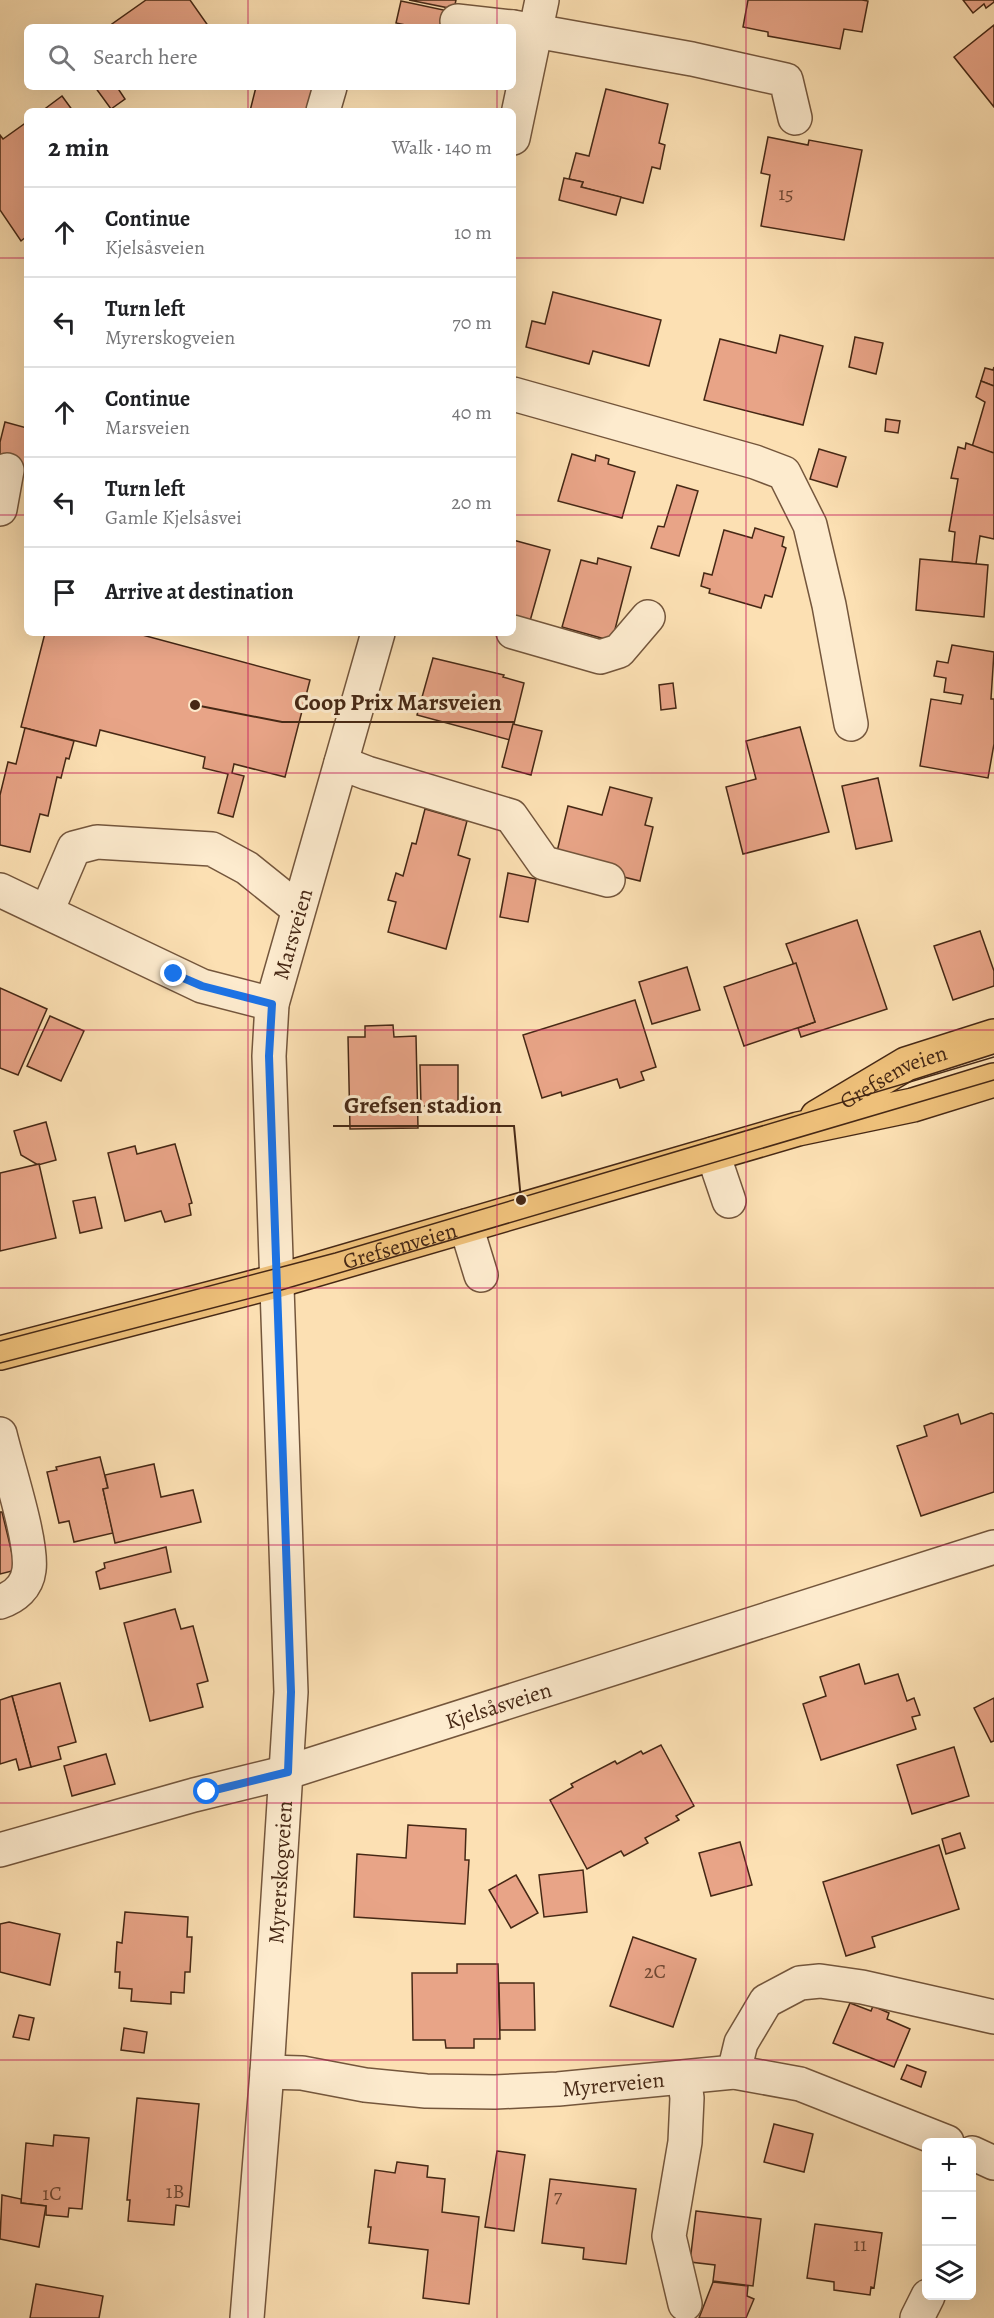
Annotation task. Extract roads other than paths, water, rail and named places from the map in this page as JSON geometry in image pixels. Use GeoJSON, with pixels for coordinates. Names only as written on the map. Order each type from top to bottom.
{"type":"FeatureCollection","features":[{"type":"Feature","properties":{"kind":"main road","name":"Grefsenveien"},"geometry":{"type":"LineString","coordinates":[[798,1129],[906,1064],[994,1036]]}},
{"type":"Feature","properties":{"kind":"main road","name":"Grefsenveien"},"geometry":{"type":"LineString","coordinates":[[0,1353],[277,1281],[798,1129],[913,1105],[994,1080]]}},
{"type":"Feature","properties":{"kind":"street"},"geometry":{"type":"LineString","coordinates":[[516,112],[521,68],[520,29],[542,0]]}},
{"type":"Feature","properties":{"kind":"street"},"geometry":{"type":"LineString","coordinates":[[457,21],[481,24]]}},
{"type":"Feature","properties":{"kind":"street"},"geometry":{"type":"LineString","coordinates":[[520,29],[692,59],[786,80],[795,118]]}},
{"type":"Feature","properties":{"kind":"street"},"geometry":{"type":"LineString","coordinates":[[324,108],[329,90]]}},
{"type":"Feature","properties":{"kind":"street"},"geometry":{"type":"LineString","coordinates":[[516,395],[755,462],[784,473],[810,525],[829,605],[851,724]]}},
{"type":"Feature","properties":{"kind":"street"},"geometry":{"type":"LineString","coordinates":[[0,509],[7,470]]}},
{"type":"Feature","properties":{"kind":"street"},"geometry":{"type":"LineString","coordinates":[[516,633],[600,657],[619,651],[648,617]]}},
{"type":"Feature","properties":{"kind":"street","name":"Marsveien"},"geometry":{"type":"LineString","coordinates":[[277,1281],[269,1056],[272,1004],[377,636]]}},
{"type":"Feature","properties":{"kind":"street"},"geometry":{"type":"LineString","coordinates":[[341,763],[367,773],[511,816],[544,863],[608,880]]}},
{"type":"Feature","properties":{"kind":"street"},"geometry":{"type":"LineString","coordinates":[[46,910],[74,848],[97,842],[212,849],[247,868],[298,909]]}},
{"type":"Feature","properties":{"kind":"street"},"geometry":{"type":"LineString","coordinates":[[0,890],[202,986],[272,1004]]}},
{"type":"Feature","properties":{"kind":"street"},"geometry":{"type":"LineString","coordinates":[[713,1154],[729,1200]]}},
{"type":"Feature","properties":{"kind":"street"},"geometry":{"type":"LineString","coordinates":[[466,1226],[481,1275]]}},
{"type":"Feature","properties":{"kind":"street","name":"Myrerskogveien"},"geometry":{"type":"LineString","coordinates":[[247,2318],[267,2072],[288,1772],[291,1692],[277,1281]]}},
{"type":"Feature","properties":{"kind":"street"},"geometry":{"type":"LineString","coordinates":[[0,1434],[28,1548],[29,1570],[22,1590],[0,1602]]}},
{"type":"Feature","properties":{"kind":"street","name":"Kjelsåsveien"},"geometry":{"type":"LineString","coordinates":[[0,1850],[194,1795],[288,1772],[994,1547]]}},
{"type":"Feature","properties":{"kind":"street"},"geometry":{"type":"LineString","coordinates":[[734,2072],[741,2043],[766,2001],[800,1983],[820,1981],[862,1987],[994,2017]]}},
{"type":"Feature","properties":{"kind":"street","name":"Myrerveien"},"geometry":{"type":"LineString","coordinates":[[267,2072],[303,2073],[365,2085],[426,2091],[495,2092],[558,2090],[734,2072],[800,2084],[937,2138]]}},
{"type":"Feature","properties":{"kind":"street"},"geometry":{"type":"LineString","coordinates":[[684,2077],[687,2098],[685,2142],[669,2236],[685,2304]]}},
{"type":"Feature","properties":{"kind":"street"},"geometry":{"type":"LineString","coordinates":[[976,2154],[994,2163]]}},
{"type":"Feature","properties":{"kind":"street"},"geometry":{"type":"LineString","coordinates":[[917,2318],[926,2300]]}},
{"type":"Feature","properties":{"kind":"tram line"},"geometry":{"type":"LineString","coordinates":[[0,1341],[335,1253],[994,1057]]}},
{"type":"Feature","properties":{"kind":"tram line"},"geometry":{"type":"LineString","coordinates":[[0,1363],[278,1291],[994,1080]]}},
{"type":"Feature","properties":{"kind":"place","name":"Coop Prix Marsveien"},"geometry":{"type":"Point","coordinates":[195,705]}},
{"type":"Feature","properties":{"kind":"place","name":"Grefsen stadion"},"geometry":{"type":"Point","coordinates":[521,1200]}}]}
